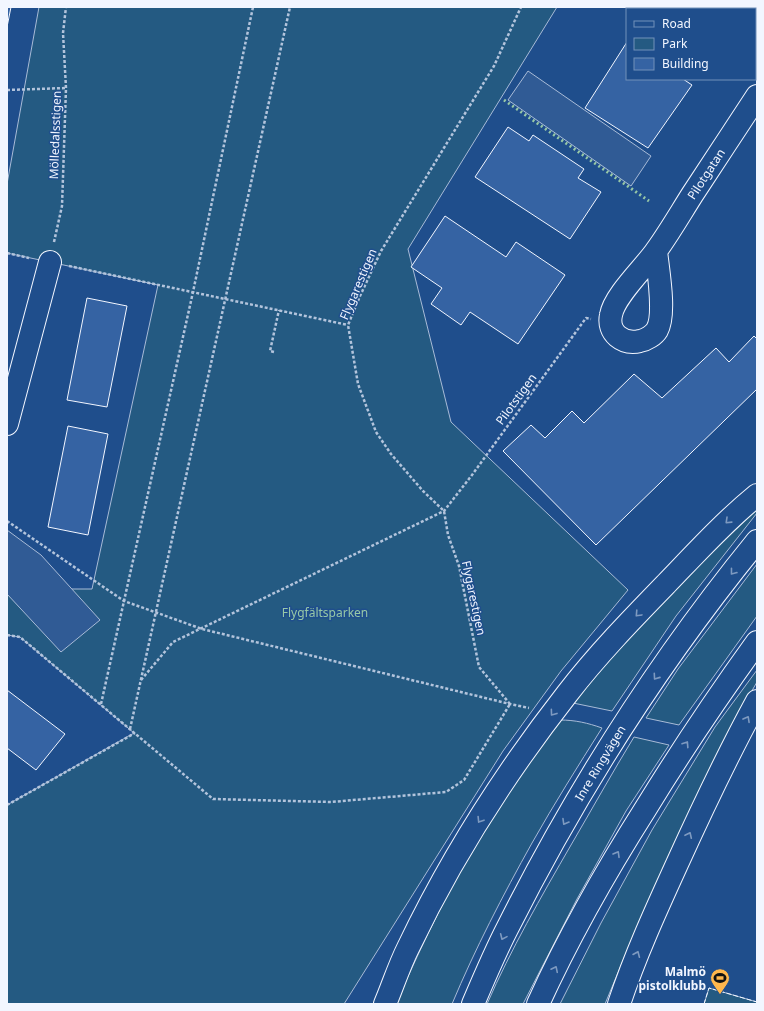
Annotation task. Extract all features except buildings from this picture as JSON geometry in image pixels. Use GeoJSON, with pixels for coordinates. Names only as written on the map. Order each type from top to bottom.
{"type":"FeatureCollection","features":[{"type":"Feature","properties":{"kind":"main road","name":"Pilotgatan"},"geometry":{"type":"LineString","coordinates":[[611,322],[610,315],[613,307],[626,287],[656,252],[757,96]]}},
{"type":"Feature","properties":{"kind":"main road"},"geometry":{"type":"LineString","coordinates":[[611,322],[612,330],[615,334],[626,341],[641,341],[647,339],[657,331],[661,318],[656,252]]}},
{"type":"Feature","properties":{"kind":"main road"},"geometry":{"type":"LineString","coordinates":[[7,424],[50,262]]}},
{"type":"Feature","properties":{"kind":"main road"},"geometry":{"type":"LineString","coordinates":[[385,1004],[407,949],[430,904],[468,838],[496,794],[568,693],[598,657],[698,550],[757,495]]}},
{"type":"Feature","properties":{"kind":"main road","name":"Inre Ringvägen"},"geometry":{"type":"LineString","coordinates":[[473,1004],[507,928],[552,844],[586,785],[630,714],[690,627],[757,541]]}},
{"type":"Feature","properties":{"kind":"main road"},"geometry":{"type":"LineString","coordinates":[[538,1004],[579,920],[622,845],[676,759],[718,696],[757,642]]}},
{"type":"Feature","properties":{"kind":"main road"},"geometry":{"type":"LineString","coordinates":[[619,1004],[633,963],[690,833],[757,701]]}},
{"type":"Feature","properties":{"kind":"main road"},"geometry":{"type":"LineString","coordinates":[[370,1004],[407,949]]}},
{"type":"Feature","properties":{"kind":"path","name":"Mölledalsstigen"},"geometry":{"type":"LineString","coordinates":[[50,262],[62,206],[66,88],[64,33],[66,7]]}},
{"type":"Feature","properties":{"kind":"path"},"geometry":{"type":"LineString","coordinates":[[101,704],[193,292],[253,7]]}},
{"type":"Feature","properties":{"kind":"path"},"geometry":{"type":"LineString","coordinates":[[130,729],[290,7]]}},
{"type":"Feature","properties":{"kind":"path","name":"Flygarestigen"},"geometry":{"type":"LineString","coordinates":[[510,704],[479,667],[459,566],[448,535],[444,510],[423,491],[391,454],[376,432],[358,384],[348,325],[381,251],[494,66],[522,7]]}},
{"type":"Feature","properties":{"kind":"path"},"geometry":{"type":"LineString","coordinates":[[7,90],[66,88]]}},
{"type":"Feature","properties":{"kind":"path"},"geometry":{"type":"LineString","coordinates":[[50,262],[348,325]]}},
{"type":"Feature","properties":{"kind":"path"},"geometry":{"type":"LineString","coordinates":[[274,352],[270,351],[279,310]]}},
{"type":"Feature","properties":{"kind":"path","name":"Pilotstigen"},"geometry":{"type":"LineString","coordinates":[[444,510],[472,475],[586,318],[611,322]]}},
{"type":"Feature","properties":{"kind":"path"},"geometry":{"type":"LineString","coordinates":[[140,682],[173,642],[444,510]]}},
{"type":"Feature","properties":{"kind":"path"},"geometry":{"type":"LineString","coordinates":[[7,521],[124,601],[202,629],[534,709]]}},
{"type":"Feature","properties":{"kind":"path"},"geometry":{"type":"LineString","coordinates":[[7,634],[20,637],[213,799],[331,802],[446,792],[464,780],[510,704]]}},
{"type":"Feature","properties":{"kind":"path"},"geometry":{"type":"LineString","coordinates":[[7,805],[135,733]]}},
{"type":"Feature","properties":{"kind":"green space","name":"Flygfältsparken"},"geometry":{"type":"Polygon","coordinates":[[[39,7],[557,7],[408,249],[451,422],[628,590],[561,671],[503,751],[344,1004],[7,1004],[7,805],[134,733],[20,637],[7,635],[7,580],[30,589],[92,589],[158,285],[7,253],[7,184],[39,7]]]}},
{"type":"Feature","properties":{"kind":"green space"},"geometry":{"type":"Polygon","coordinates":[[[757,506],[757,513],[676,616],[612,711],[573,703],[640,627],[757,506]]]}},
{"type":"Feature","properties":{"kind":"green space"},"geometry":{"type":"Polygon","coordinates":[[[757,564],[757,616],[679,725],[646,718],[678,669],[757,564]]]}},
{"type":"Feature","properties":{"kind":"green space"},"geometry":{"type":"Polygon","coordinates":[[[757,670],[757,682],[735,720],[634,934],[605,1004],[560,1004],[601,923],[652,830],[715,727],[757,670]]]}},
{"type":"Feature","properties":{"kind":"green space"},"geometry":{"type":"Polygon","coordinates":[[[560,720],[581,722],[602,728],[540,828],[500,902],[452,1004],[396,1004],[417,957],[464,864],[507,794],[560,720]]]}},
{"type":"Feature","properties":{"kind":"green space"},"geometry":{"type":"Polygon","coordinates":[[[634,737],[669,745],[626,811],[577,899],[523,1004],[487,1004],[516,943],[634,737]]]}},
{"type":"Feature","properties":{"kind":"green space","name":"Malmö pistolklubb"},"geometry":{"type":"Polygon","coordinates":[[[709,988],[757,1002],[757,1004],[704,1004],[709,988]]]}},
{"type":"Feature","properties":{"kind":"shaded area"},"geometry":{"type":"Polygon","coordinates":[[[528,71],[651,156],[631,186],[508,100],[528,71]]]}},
{"type":"Feature","properties":{"kind":"shaded area"},"geometry":{"type":"Polygon","coordinates":[[[7,530],[41,555],[100,620],[61,652],[7,594],[7,530]]]}},
{"type":"Feature","properties":{"kind":"hedge"},"geometry":{"type":"LineString","coordinates":[[504,100],[649,201]]}},
{"type":"Feature","properties":{"kind":"fence"},"geometry":{"type":"LineString","coordinates":[[704,1004],[709,988],[757,1002]]}},
{"type":"Feature","properties":{"kind":"place","name":"Malmö pistolklubb"},"geometry":{"type":"Point","coordinates":[720,995]}}]}
